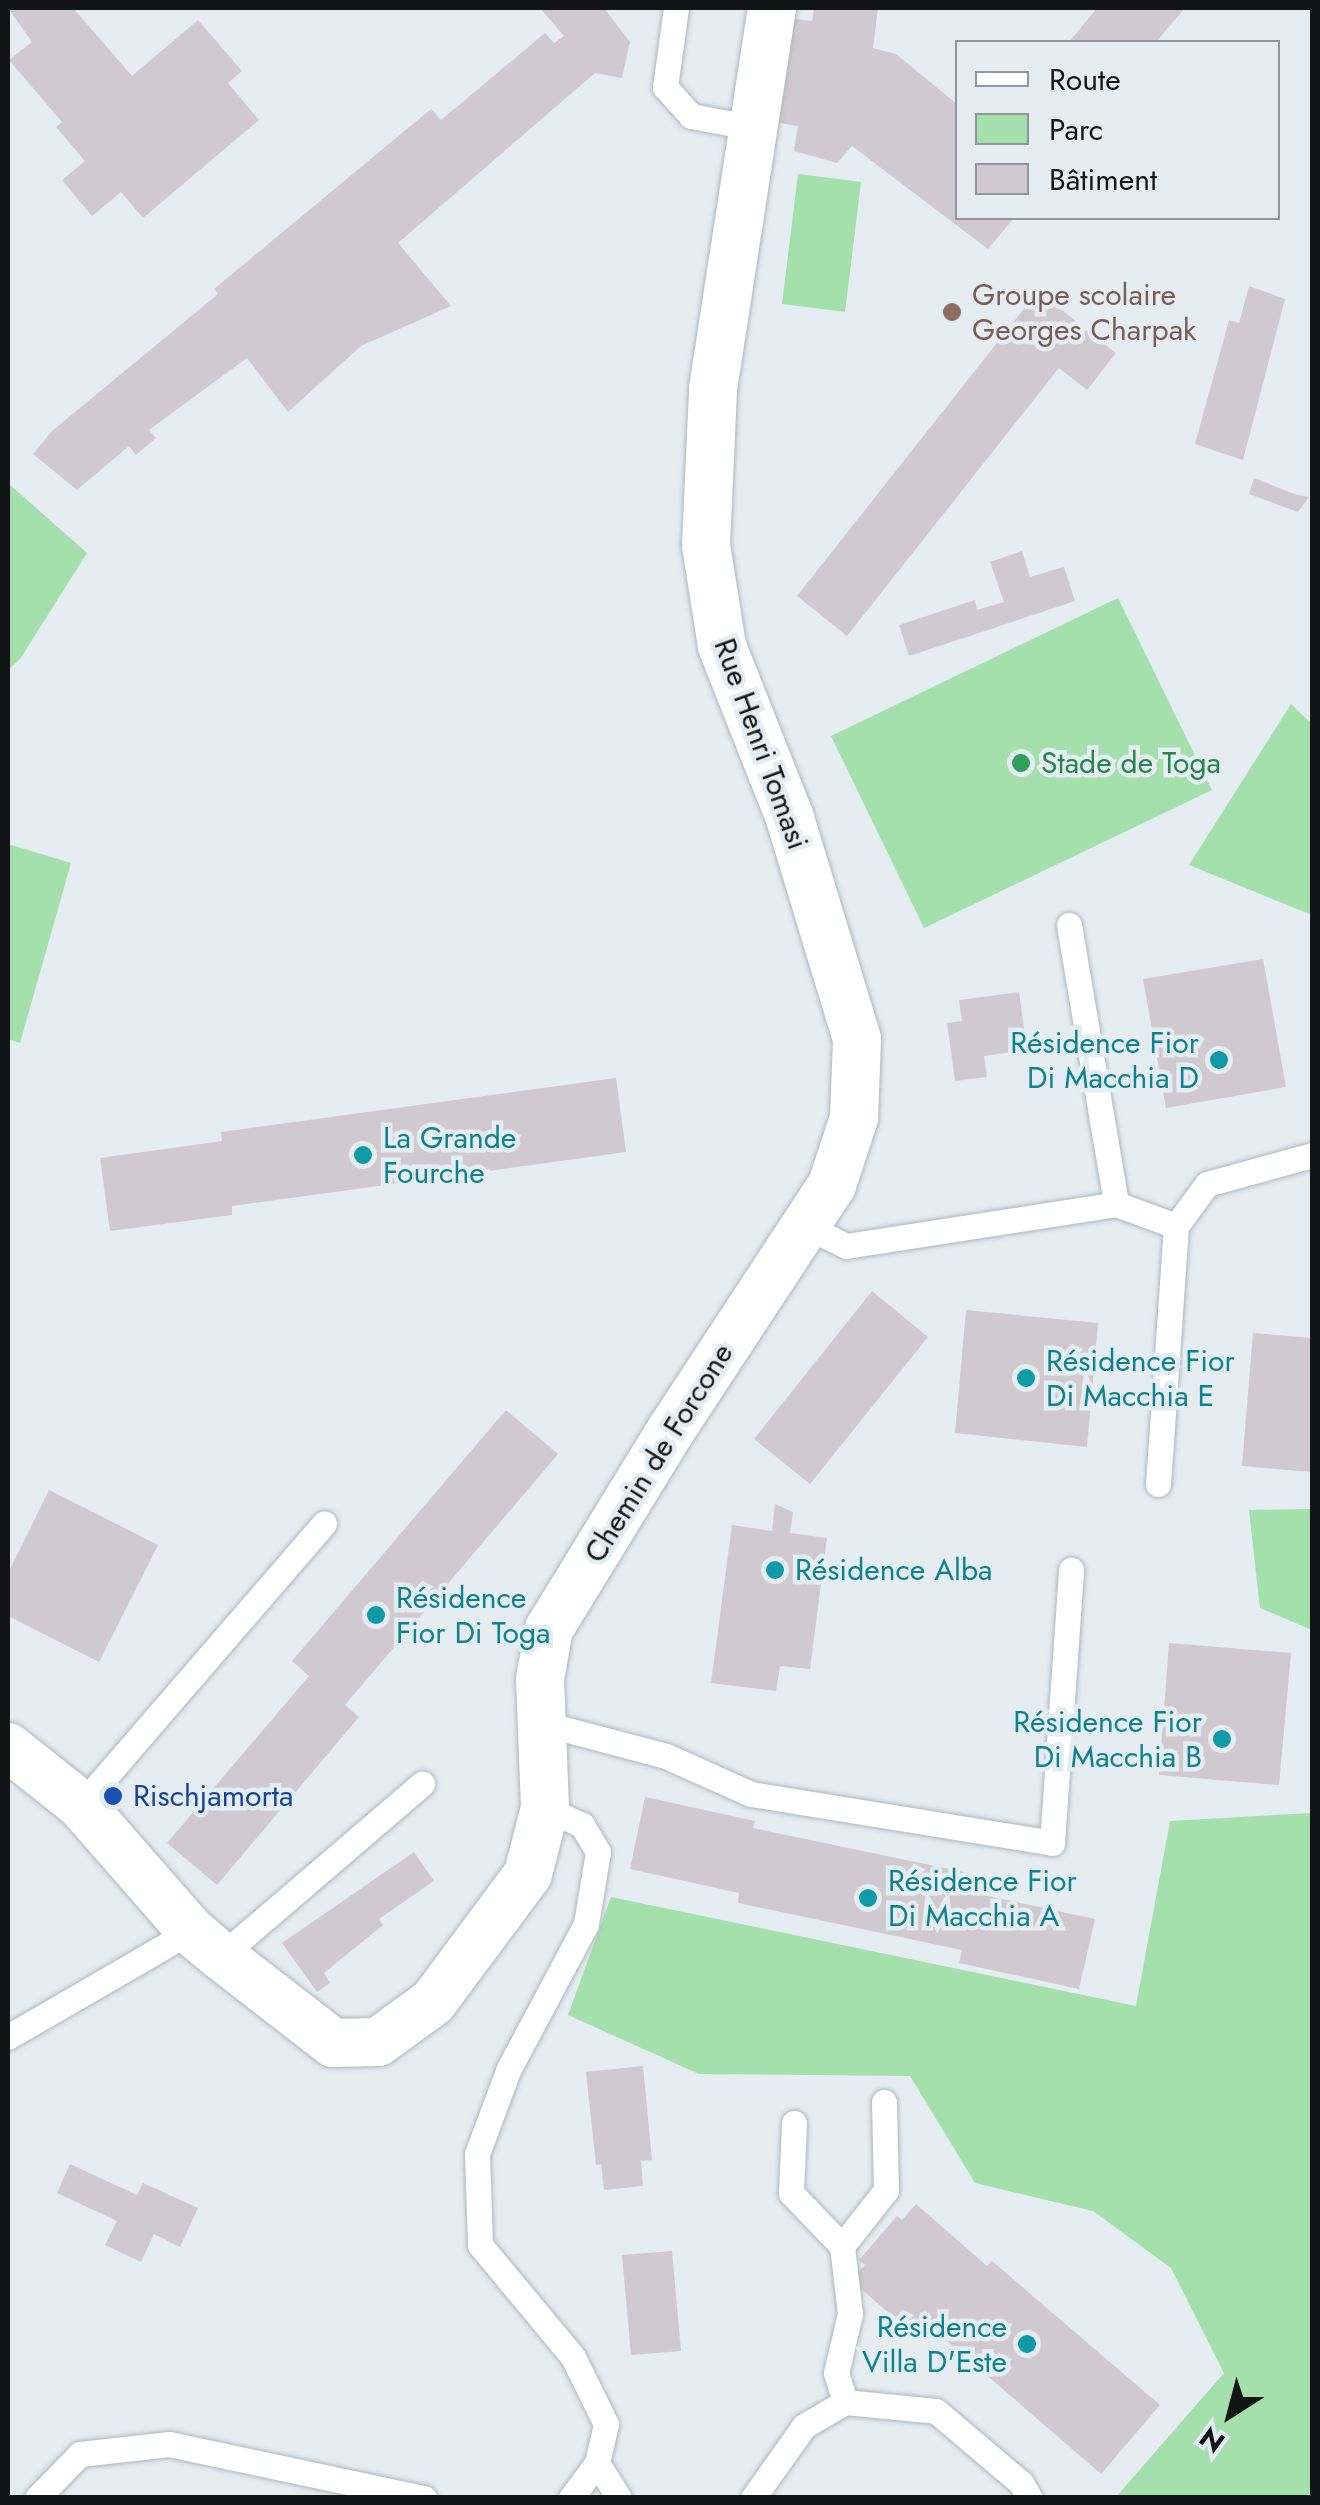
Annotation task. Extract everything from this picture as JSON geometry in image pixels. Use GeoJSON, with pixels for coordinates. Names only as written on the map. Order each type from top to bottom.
{"type":"FeatureCollection","features":[{"type":"Feature","properties":{"kind":"street","name":"Rue Henri Tomasi"},"geometry":{"type":"LineString","coordinates":[[772,8],[713,389],[706,545],[722,646],[790,818],[857,1039],[854,1118],[832,1185],[806,1226]]}},
{"type":"Feature","properties":{"kind":"street","name":"Chemin de Forcone"},"geometry":{"type":"LineString","coordinates":[[8,1747],[81,1806],[206,1943],[333,2044],[378,2042],[433,2002],[528,1874],[545,1808],[545,1724],[540,1679],[549,1629],[671,1430],[806,1226]]}},
{"type":"Feature","properties":{"kind":"lane"},"geometry":{"type":"LineString","coordinates":[[676,8],[664,87],[691,116],[755,128]]}},
{"type":"Feature","properties":{"kind":"lane"},"geometry":{"type":"LineString","coordinates":[[1069,924],[1116,1204]]}},
{"type":"Feature","properties":{"kind":"lane"},"geometry":{"type":"LineString","coordinates":[[1158,1484],[1176,1226],[1207,1184],[1312,1155]]}},
{"type":"Feature","properties":{"kind":"lane"},"geometry":{"type":"LineString","coordinates":[[806,1226],[846,1246],[1116,1204],[1176,1226]]}},
{"type":"Feature","properties":{"kind":"lane"},"geometry":{"type":"LineString","coordinates":[[81,1806],[324,1523]]}},
{"type":"Feature","properties":{"kind":"lane"},"geometry":{"type":"LineString","coordinates":[[545,1724],[666,1756],[752,1794],[1052,1843],[1071,1570]]}},
{"type":"Feature","properties":{"kind":"lane"},"geometry":{"type":"LineString","coordinates":[[8,2037],[206,1943],[422,1784]]}},
{"type":"Feature","properties":{"kind":"lane"},"geometry":{"type":"LineString","coordinates":[[545,1808],[582,1824],[598,1852],[586,1924],[509,2068],[478,2154],[480,2245],[574,2357],[606,2424],[597,2463],[571,2498]]}},
{"type":"Feature","properties":{"kind":"lane"},"geometry":{"type":"LineString","coordinates":[[842,2246],[886,2190],[884,2102]]}},
{"type":"Feature","properties":{"kind":"lane"},"geometry":{"type":"LineString","coordinates":[[794,2123],[791,2193],[842,2246],[850,2314],[836,2373],[844,2402]]}},
{"type":"Feature","properties":{"kind":"lane"},"geometry":{"type":"LineString","coordinates":[[754,2498],[804,2426],[844,2402],[936,2411],[1020,2482],[1030,2498]]}},
{"type":"Feature","properties":{"kind":"lane"},"geometry":{"type":"LineString","coordinates":[[37,2498],[80,2454],[169,2444],[424,2498]]}},
{"type":"Feature","properties":{"kind":"lane"},"geometry":{"type":"LineString","coordinates":[[597,2463],[619,2498]]}},
{"type":"Feature","properties":{"kind":"green space"},"geometry":{"type":"Polygon","coordinates":[[[798,174],[861,182],[845,312],[782,304],[798,174]]]}},
{"type":"Feature","properties":{"kind":"green space"},"geometry":{"type":"Polygon","coordinates":[[[8,483],[87,553],[20,659],[8,670],[8,483]]]}},
{"type":"Feature","properties":{"kind":"green space","name":"Stade de Toga"},"geometry":{"type":"Polygon","coordinates":[[[1118,598],[1212,790],[924,928],[831,736],[1118,598]]]}},
{"type":"Feature","properties":{"kind":"green space"},"geometry":{"type":"Polygon","coordinates":[[[1291,704],[1312,724],[1312,915],[1189,865],[1291,704]]]}},
{"type":"Feature","properties":{"kind":"green space"},"geometry":{"type":"Polygon","coordinates":[[[8,844],[71,863],[20,1043],[8,1039],[8,844]]]}},
{"type":"Feature","properties":{"kind":"green space"},"geometry":{"type":"Polygon","coordinates":[[[1312,1509],[1312,1630],[1260,1608],[1249,1510],[1312,1509]]]}},
{"type":"Feature","properties":{"kind":"green space"},"geometry":{"type":"Polygon","coordinates":[[[1312,1813],[1312,2497],[1116,2497],[1224,2373],[1171,2268],[1093,2211],[975,2183],[910,2076],[699,2074],[568,2015],[611,1897],[1136,2006],[1170,1821],[1312,1813]]]}},
{"type":"Feature","properties":{"kind":"building"},"geometry":{"type":"Polygon","coordinates":[[[8,8],[73,8],[132,76],[198,20],[242,71],[228,83],[259,120],[143,218],[121,192],[92,216],[62,180],[85,161],[56,127],[62,122],[9,60],[32,42],[8,8]]]}},
{"type":"Feature","properties":{"kind":"building"},"geometry":{"type":"Polygon","coordinates":[[[540,8],[604,8],[630,42],[622,78],[595,73],[398,243],[451,306],[361,346],[288,412],[247,358],[149,430],[156,438],[136,455],[129,446],[77,490],[33,454],[52,431],[218,294],[214,289],[431,109],[441,120],[545,33],[554,43],[564,36],[540,8]]]}},
{"type":"Feature","properties":{"kind":"building"},"geometry":{"type":"Polygon","coordinates":[[[814,8],[878,8],[873,48],[896,54],[955,103],[955,220],[1012,220],[988,249],[852,146],[837,163],[794,151],[798,126],[779,123],[795,19],[812,21],[814,8]]]}},
{"type":"Feature","properties":{"kind":"building"},"geometry":{"type":"Polygon","coordinates":[[[1097,8],[1185,8],[1158,40],[1071,40],[1097,8]]]}},
{"type":"Feature","properties":{"kind":"building"},"geometry":{"type":"Polygon","coordinates":[[[1249,286],[1285,299],[1243,460],[1195,444],[1229,320],[1239,323],[1249,286]]]}},
{"type":"Feature","properties":{"kind":"building"},"geometry":{"type":"Polygon","coordinates":[[[1038,291],[1116,353],[1087,390],[1059,368],[847,636],[797,596],[1038,291]]]}},
{"type":"Feature","properties":{"kind":"building"},"geometry":{"type":"Polygon","coordinates":[[[1254,478],[1309,497],[1298,512],[1249,494],[1254,478]]]}},
{"type":"Feature","properties":{"kind":"building"},"geometry":{"type":"Polygon","coordinates":[[[1022,551],[1030,577],[1064,567],[1075,601],[909,656],[899,625],[975,600],[977,610],[1004,602],[990,562],[1022,551]]]}},
{"type":"Feature","properties":{"kind":"building","name":"Résidence Fior Di Macchia D"},"geometry":{"type":"Polygon","coordinates":[[[1263,959],[1286,1087],[1166,1108],[1143,979],[1263,959]]]}},
{"type":"Feature","properties":{"kind":"building"},"geometry":{"type":"Polygon","coordinates":[[[1019,992],[1027,1050],[984,1056],[987,1077],[955,1081],[947,1023],[962,1021],[959,1000],[1019,992]]]}},
{"type":"Feature","properties":{"kind":"building","name":"La Grande Fourche"},"geometry":{"type":"Polygon","coordinates":[[[616,1078],[626,1152],[232,1206],[232,1215],[110,1231],[100,1158],[222,1141],[221,1132],[616,1078]]]}},
{"type":"Feature","properties":{"kind":"building"},"geometry":{"type":"Polygon","coordinates":[[[872,1291],[928,1337],[810,1484],[754,1439],[872,1291]]]}},
{"type":"Feature","properties":{"kind":"building","name":"Résidence Fior Di Macchia E"},"geometry":{"type":"Polygon","coordinates":[[[966,1310],[1098,1323],[1087,1447],[955,1433],[966,1310]]]}},
{"type":"Feature","properties":{"kind":"building"},"geometry":{"type":"Polygon","coordinates":[[[1253,1333],[1312,1338],[1312,1472],[1242,1466],[1253,1333]]]}},
{"type":"Feature","properties":{"kind":"building","name":"Résidence Fior Di Toga"},"geometry":{"type":"Polygon","coordinates":[[[506,1410],[558,1454],[345,1705],[359,1717],[217,1885],[167,1843],[309,1676],[292,1661],[506,1410]]]}},
{"type":"Feature","properties":{"kind":"building"},"geometry":{"type":"Polygon","coordinates":[[[49,1490],[158,1545],[99,1662],[8,1616],[8,1573],[49,1490]]]}},
{"type":"Feature","properties":{"kind":"building","name":"Résidence Alba"},"geometry":{"type":"Polygon","coordinates":[[[775,1504],[793,1512],[790,1533],[827,1538],[810,1669],[780,1666],[776,1691],[711,1683],[732,1525],[772,1531],[775,1504]]]}},
{"type":"Feature","properties":{"kind":"building","name":"Résidence Fior Di Macchia B"},"geometry":{"type":"Polygon","coordinates":[[[1169,1643],[1291,1653],[1279,1785],[1159,1775],[1169,1643]]]}},
{"type":"Feature","properties":{"kind":"building","name":"Résidence Fior Di Macchia A"},"geometry":{"type":"Polygon","coordinates":[[[645,1797],[755,1821],[753,1828],[978,1875],[974,1893],[1095,1919],[1079,1989],[959,1963],[962,1950],[738,1903],[739,1893],[630,1869],[645,1797]]]}},
{"type":"Feature","properties":{"kind":"building"},"geometry":{"type":"Polygon","coordinates":[[[414,1852],[434,1881],[379,1919],[383,1925],[324,1973],[330,1983],[317,1992],[282,1943],[414,1852]]]}},
{"type":"Feature","properties":{"kind":"building"},"geometry":{"type":"Polygon","coordinates":[[[643,2066],[652,2160],[641,2161],[643,2186],[604,2190],[601,2164],[596,2165],[586,2072],[643,2066]]]}},
{"type":"Feature","properties":{"kind":"building"},"geometry":{"type":"Polygon","coordinates":[[[70,2164],[137,2195],[143,2183],[198,2208],[180,2247],[154,2234],[141,2262],[105,2245],[117,2221],[57,2193],[70,2164]]]}},
{"type":"Feature","properties":{"kind":"building","name":"Résidence Villa D'Este"},"geometry":{"type":"Polygon","coordinates":[[[916,2204],[987,2266],[992,2261],[1160,2405],[1101,2474],[932,2328],[921,2341],[851,2280],[865,2265],[859,2260],[897,2216],[902,2220],[916,2204]]]}},
{"type":"Feature","properties":{"kind":"building"},"geometry":{"type":"Polygon","coordinates":[[[672,2251],[681,2351],[631,2355],[622,2255],[672,2251]]]}},
{"type":"Feature","properties":{"kind":"place","name":"Groupe scolaire Georges Charpak"},"geometry":{"type":"Point","coordinates":[952,312]}},
{"type":"Feature","properties":{"kind":"place","name":"Stade de Toga"},"geometry":{"type":"Point","coordinates":[1021,763]}},
{"type":"Feature","properties":{"kind":"place","name":"Résidence Fior Di Macchia D"},"geometry":{"type":"Point","coordinates":[1219,1060]}},
{"type":"Feature","properties":{"kind":"place","name":"La Grande Fourche"},"geometry":{"type":"Point","coordinates":[363,1155]}},
{"type":"Feature","properties":{"kind":"place","name":"Résidence Fior Di Macchia E"},"geometry":{"type":"Point","coordinates":[1026,1378]}},
{"type":"Feature","properties":{"kind":"place","name":"Résidence Alba"},"geometry":{"type":"Point","coordinates":[775,1570]}},
{"type":"Feature","properties":{"kind":"place","name":"Résidence Fior Di Toga"},"geometry":{"type":"Point","coordinates":[376,1615]}},
{"type":"Feature","properties":{"kind":"place","name":"Résidence Fior Di Macchia B"},"geometry":{"type":"Point","coordinates":[1222,1739]}},
{"type":"Feature","properties":{"kind":"place","name":"Rischjamorta"},"geometry":{"type":"Point","coordinates":[113,1796]}},
{"type":"Feature","properties":{"kind":"place","name":"Résidence Fior Di Macchia A"},"geometry":{"type":"Point","coordinates":[868,1898]}},
{"type":"Feature","properties":{"kind":"place","name":"Résidence Villa D'Este"},"geometry":{"type":"Point","coordinates":[1027,2344]}}]}
